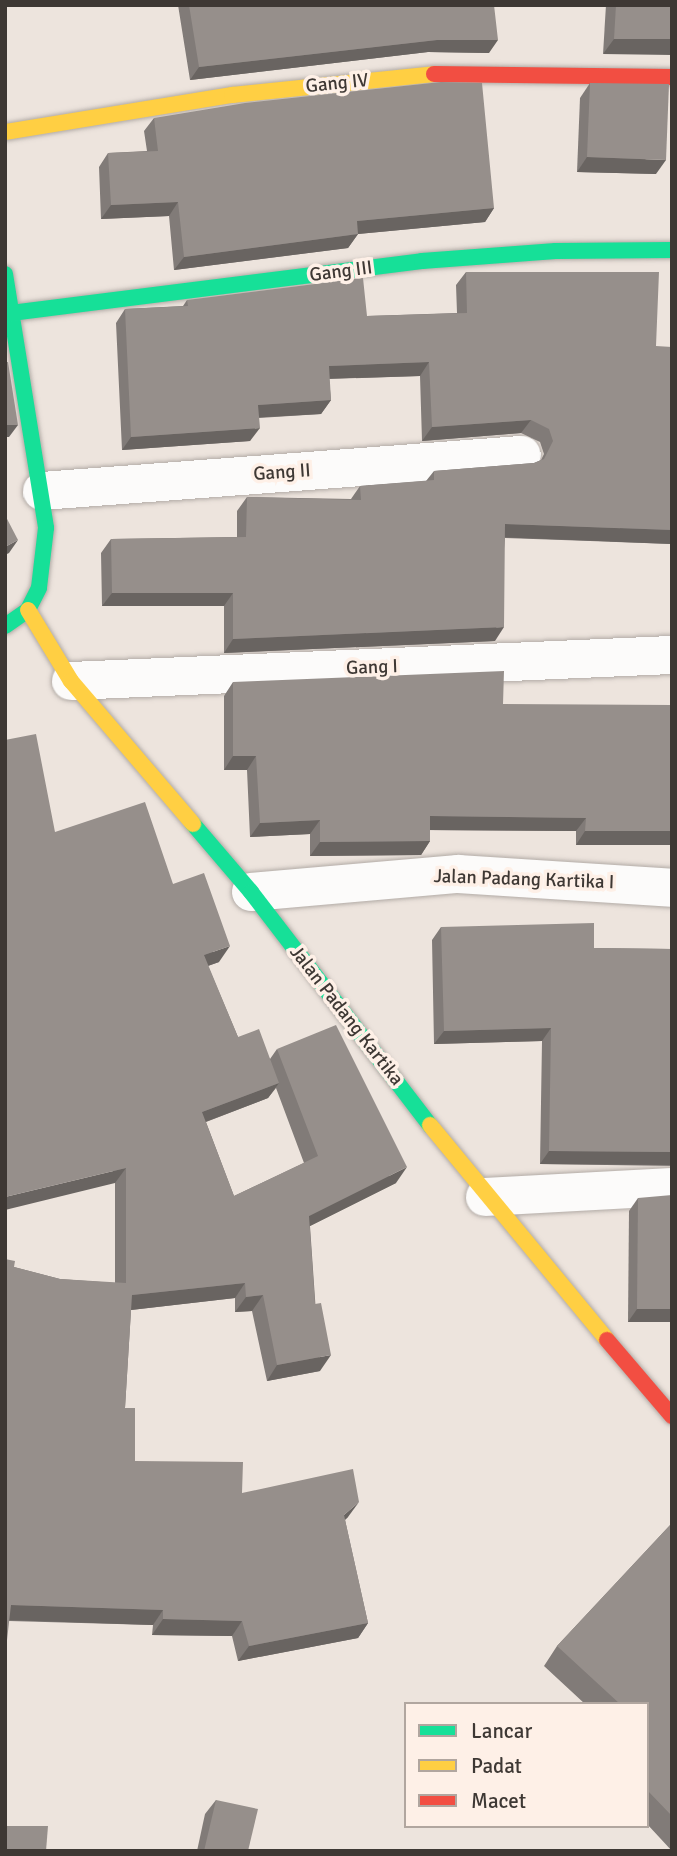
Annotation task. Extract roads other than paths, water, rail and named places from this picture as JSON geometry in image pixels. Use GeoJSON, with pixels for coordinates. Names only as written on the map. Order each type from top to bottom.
{"type":"FeatureCollection","features":[{"type":"Feature","properties":{"kind":"street","name":"Gang IV"},"geometry":{"type":"LineString","coordinates":[[5,132],[232,94],[430,74],[672,77]]}},
{"type":"Feature","properties":{"kind":"street","name":"Gang III"},"geometry":{"type":"LineString","coordinates":[[11,313],[422,261],[556,251],[672,250]]}},
{"type":"Feature","properties":{"kind":"street"},"geometry":{"type":"LineString","coordinates":[[5,274],[46,528],[39,588],[28,610],[5,626]]}},
{"type":"Feature","properties":{"kind":"street","name":"Gang II"},"geometry":{"type":"LineString","coordinates":[[42,491],[522,455]]}},
{"type":"Feature","properties":{"kind":"street","name":"Jalan Padang Kartika"},"geometry":{"type":"LineString","coordinates":[[28,610],[71,681],[251,892],[485,1197],[672,1416]]}},
{"type":"Feature","properties":{"kind":"street","name":"Gang I"},"geometry":{"type":"LineString","coordinates":[[71,681],[672,655]]}},
{"type":"Feature","properties":{"kind":"street","name":"Jalan Padang Kartika I"},"geometry":{"type":"LineString","coordinates":[[251,892],[458,874],[672,888]]}},
{"type":"Feature","properties":{"kind":"street"},"geometry":{"type":"LineString","coordinates":[[485,1197],[672,1186]]}}]}
